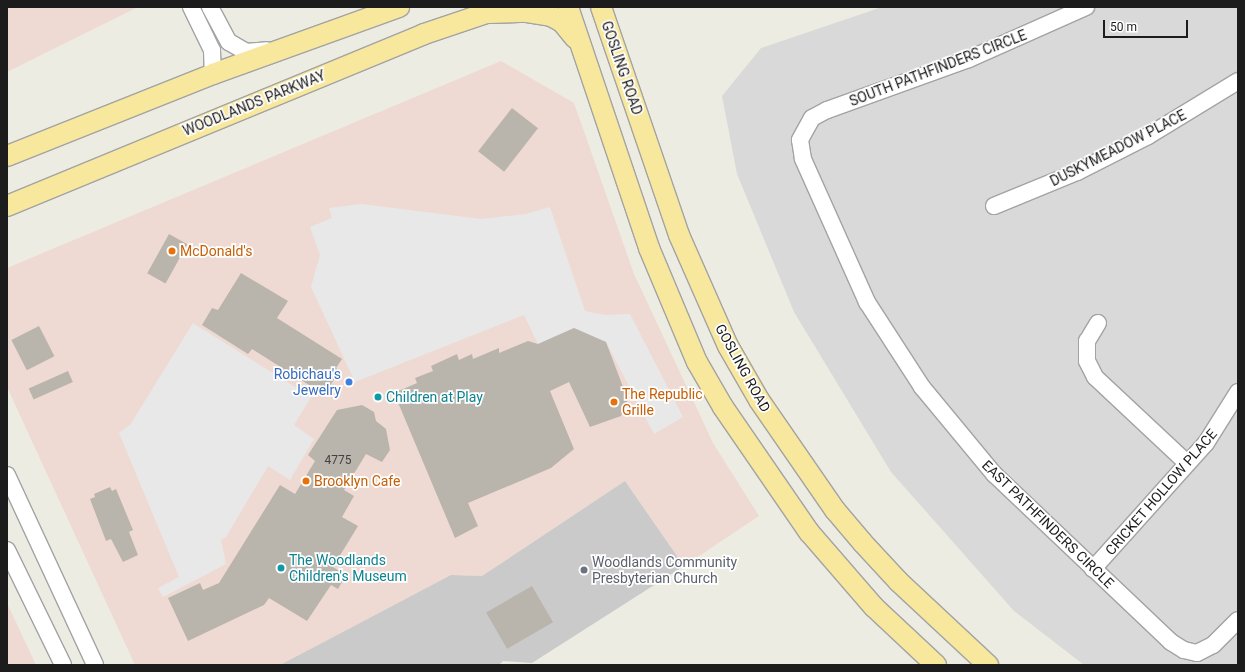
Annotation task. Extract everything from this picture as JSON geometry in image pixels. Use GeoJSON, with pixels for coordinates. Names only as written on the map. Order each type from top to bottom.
{"type":"FeatureCollection","features":[{"type":"Feature","properties":{"kind":"main road"},"geometry":{"type":"LineString","coordinates":[[7,156],[213,74],[399,7]]}},
{"type":"Feature","properties":{"kind":"main road","name":"WOODLANDS PARKWAY"},"geometry":{"type":"LineString","coordinates":[[7,206],[424,34],[504,7]]}},
{"type":"Feature","properties":{"kind":"main road"},"geometry":{"type":"LineString","coordinates":[[568,7],[622,172],[649,248],[697,362],[723,407],[809,532],[874,608],[936,665]]}},
{"type":"Feature","properties":{"kind":"main road","name":"GOSLING ROAD"},"geometry":{"type":"LineString","coordinates":[[601,7],[679,235],[722,332],[759,400],[835,510],[862,542],[899,582],[988,665]]}},
{"type":"Feature","properties":{"kind":"main road"},"geometry":{"type":"LineString","coordinates":[[612,7],[618,57]]}},
{"type":"Feature","properties":{"kind":"main road"},"geometry":{"type":"LineString","coordinates":[[485,14],[527,12],[551,16],[562,22],[573,35],[585,59]]}},
{"type":"Feature","properties":{"kind":"main road"},"geometry":{"type":"LineString","coordinates":[[622,172],[654,163]]}},
{"type":"Feature","properties":{"kind":"street"},"geometry":{"type":"LineString","coordinates":[[192,7],[212,50],[213,74]]}},
{"type":"Feature","properties":{"kind":"street"},"geometry":{"type":"LineString","coordinates":[[210,7],[229,42],[246,52],[283,49]]}},
{"type":"Feature","properties":{"kind":"street","name":"SOUTH PATHFINDERS CIRCLE"},"geometry":{"type":"LineString","coordinates":[[800,140],[812,118],[827,110],[970,59],[1086,7]]}},
{"type":"Feature","properties":{"kind":"street","name":"DUSKYMEADOW PLACE"},"geometry":{"type":"LineString","coordinates":[[994,206],[1077,172],[1148,136],[1238,81]]}},
{"type":"Feature","properties":{"kind":"street","name":"EAST PATHFINDERS CIRCLE"},"geometry":{"type":"LineString","coordinates":[[800,140],[802,159],[867,302],[922,387],[994,474],[1170,642],[1184,650],[1197,653],[1213,645],[1238,620]]}},
{"type":"Feature","properties":{"kind":"street"},"geometry":{"type":"LineString","coordinates":[[1098,323],[1087,341],[1087,362],[1095,378],[1188,463]]}},
{"type":"Feature","properties":{"kind":"street","name":"CRICKET HOLLOW PLACE"},"geometry":{"type":"LineString","coordinates":[[1093,569],[1188,463],[1221,423],[1238,392]]}},
{"type":"Feature","properties":{"kind":"street"},"geometry":{"type":"LineString","coordinates":[[7,475],[95,665]]}},
{"type":"Feature","properties":{"kind":"street"},"geometry":{"type":"LineString","coordinates":[[7,550],[63,665]]}},
{"type":"Feature","properties":{"kind":"shaded area"},"geometry":{"type":"Polygon","coordinates":[[[7,7],[138,7],[7,72],[7,7]]]}},
{"type":"Feature","properties":{"kind":"shaded area"},"geometry":{"type":"Polygon","coordinates":[[[882,7],[1238,7],[1238,665],[1084,665],[1014,611],[891,472],[794,312],[737,174],[722,96],[761,48],[882,7]]]}},
{"type":"Feature","properties":{"kind":"shaded area"},"geometry":{"type":"Polygon","coordinates":[[[501,61],[574,103],[634,274],[713,443],[759,516],[684,566],[625,481],[482,576],[451,575],[280,665],[135,665],[7,387],[7,268],[501,61]]]}},
{"type":"Feature","properties":{"kind":"shaded area"},"geometry":{"type":"Polygon","coordinates":[[[362,204],[481,219],[526,214],[550,207],[585,311],[605,315],[630,314],[683,417],[654,434],[606,342],[574,328],[538,344],[524,315],[355,382],[311,287],[320,255],[310,227],[332,218],[329,208],[362,204]]]}},
{"type":"Feature","properties":{"kind":"shaded area"},"geometry":{"type":"Polygon","coordinates":[[[193,323],[311,397],[294,425],[314,439],[290,480],[268,466],[226,537],[221,540],[226,564],[163,597],[158,588],[179,577],[119,433],[130,425],[193,323]]]}},
{"type":"Feature","properties":{"kind":"shaded area","name":"Woodlands Community Presbyterian Church"},"geometry":{"type":"Polygon","coordinates":[[[625,481],[684,566],[532,663],[503,661],[499,665],[280,665],[451,575],[482,576],[625,481]]]}},
{"type":"Feature","properties":{"kind":"shaded area"},"geometry":{"type":"Polygon","coordinates":[[[7,603],[36,665],[7,665],[7,603]]]}},
{"type":"Feature","properties":{"kind":"building"},"geometry":{"type":"Polygon","coordinates":[[[512,108],[538,128],[504,172],[478,151],[512,108]]]}},
{"type":"Feature","properties":{"kind":"building"},"geometry":{"type":"Polygon","coordinates":[[[169,234],[187,244],[166,284],[147,273],[169,234]]]}},
{"type":"Feature","properties":{"kind":"building"},"geometry":{"type":"Polygon","coordinates":[[[241,273],[288,301],[277,318],[342,359],[336,368],[340,371],[329,387],[317,390],[252,349],[248,354],[202,325],[212,308],[218,310],[241,273]]]}},
{"type":"Feature","properties":{"kind":"building"},"geometry":{"type":"Polygon","coordinates":[[[39,326],[54,356],[27,370],[11,340],[39,326]]]}},
{"type":"Feature","properties":{"kind":"building"},"geometry":{"type":"Polygon","coordinates":[[[574,328],[606,342],[628,400],[621,416],[590,427],[569,382],[550,391],[574,449],[551,468],[468,503],[478,526],[455,538],[394,393],[417,383],[415,378],[433,371],[431,366],[457,354],[459,360],[472,354],[473,359],[499,348],[499,353],[528,341],[538,344],[574,328]]]}},
{"type":"Feature","properties":{"kind":"building"},"geometry":{"type":"Polygon","coordinates":[[[68,371],[73,382],[34,399],[29,388],[68,371]]]}},
{"type":"Feature","properties":{"kind":"building"},"geometry":{"type":"Polygon","coordinates":[[[362,405],[374,412],[376,421],[386,429],[390,450],[382,462],[366,454],[344,490],[354,496],[342,517],[358,526],[333,567],[346,575],[338,589],[331,585],[307,621],[269,598],[264,605],[188,641],[168,598],[200,583],[203,590],[219,583],[280,485],[295,494],[315,461],[308,455],[337,410],[362,405]]]}},
{"type":"Feature","properties":{"kind":"building"},"geometry":{"type":"Polygon","coordinates":[[[110,487],[112,491],[116,489],[133,530],[129,532],[138,555],[123,562],[111,539],[106,541],[90,499],[95,497],[94,494],[110,487]]]}},
{"type":"Feature","properties":{"kind":"building"},"geometry":{"type":"Polygon","coordinates":[[[532,586],[553,622],[507,649],[486,612],[532,586]]]}},
{"type":"Feature","properties":{"kind":"place","name":"McDonald's"},"geometry":{"type":"Point","coordinates":[172,251]}},
{"type":"Feature","properties":{"kind":"place","name":"Robichau's Jewelry"},"geometry":{"type":"Point","coordinates":[349,382]}},
{"type":"Feature","properties":{"kind":"place","name":"Children at Play"},"geometry":{"type":"Point","coordinates":[378,397]}},
{"type":"Feature","properties":{"kind":"place","name":"The Republic Grille"},"geometry":{"type":"Point","coordinates":[614,402]}},
{"type":"Feature","properties":{"kind":"place","name":"Brooklyn Cafe"},"geometry":{"type":"Point","coordinates":[306,481]}},
{"type":"Feature","properties":{"kind":"place","name":"The Woodlands Children's Museum"},"geometry":{"type":"Point","coordinates":[281,568]}},
{"type":"Feature","properties":{"kind":"place","name":"Woodlands Community Presbyterian Church"},"geometry":{"type":"Point","coordinates":[584,570]}}]}
